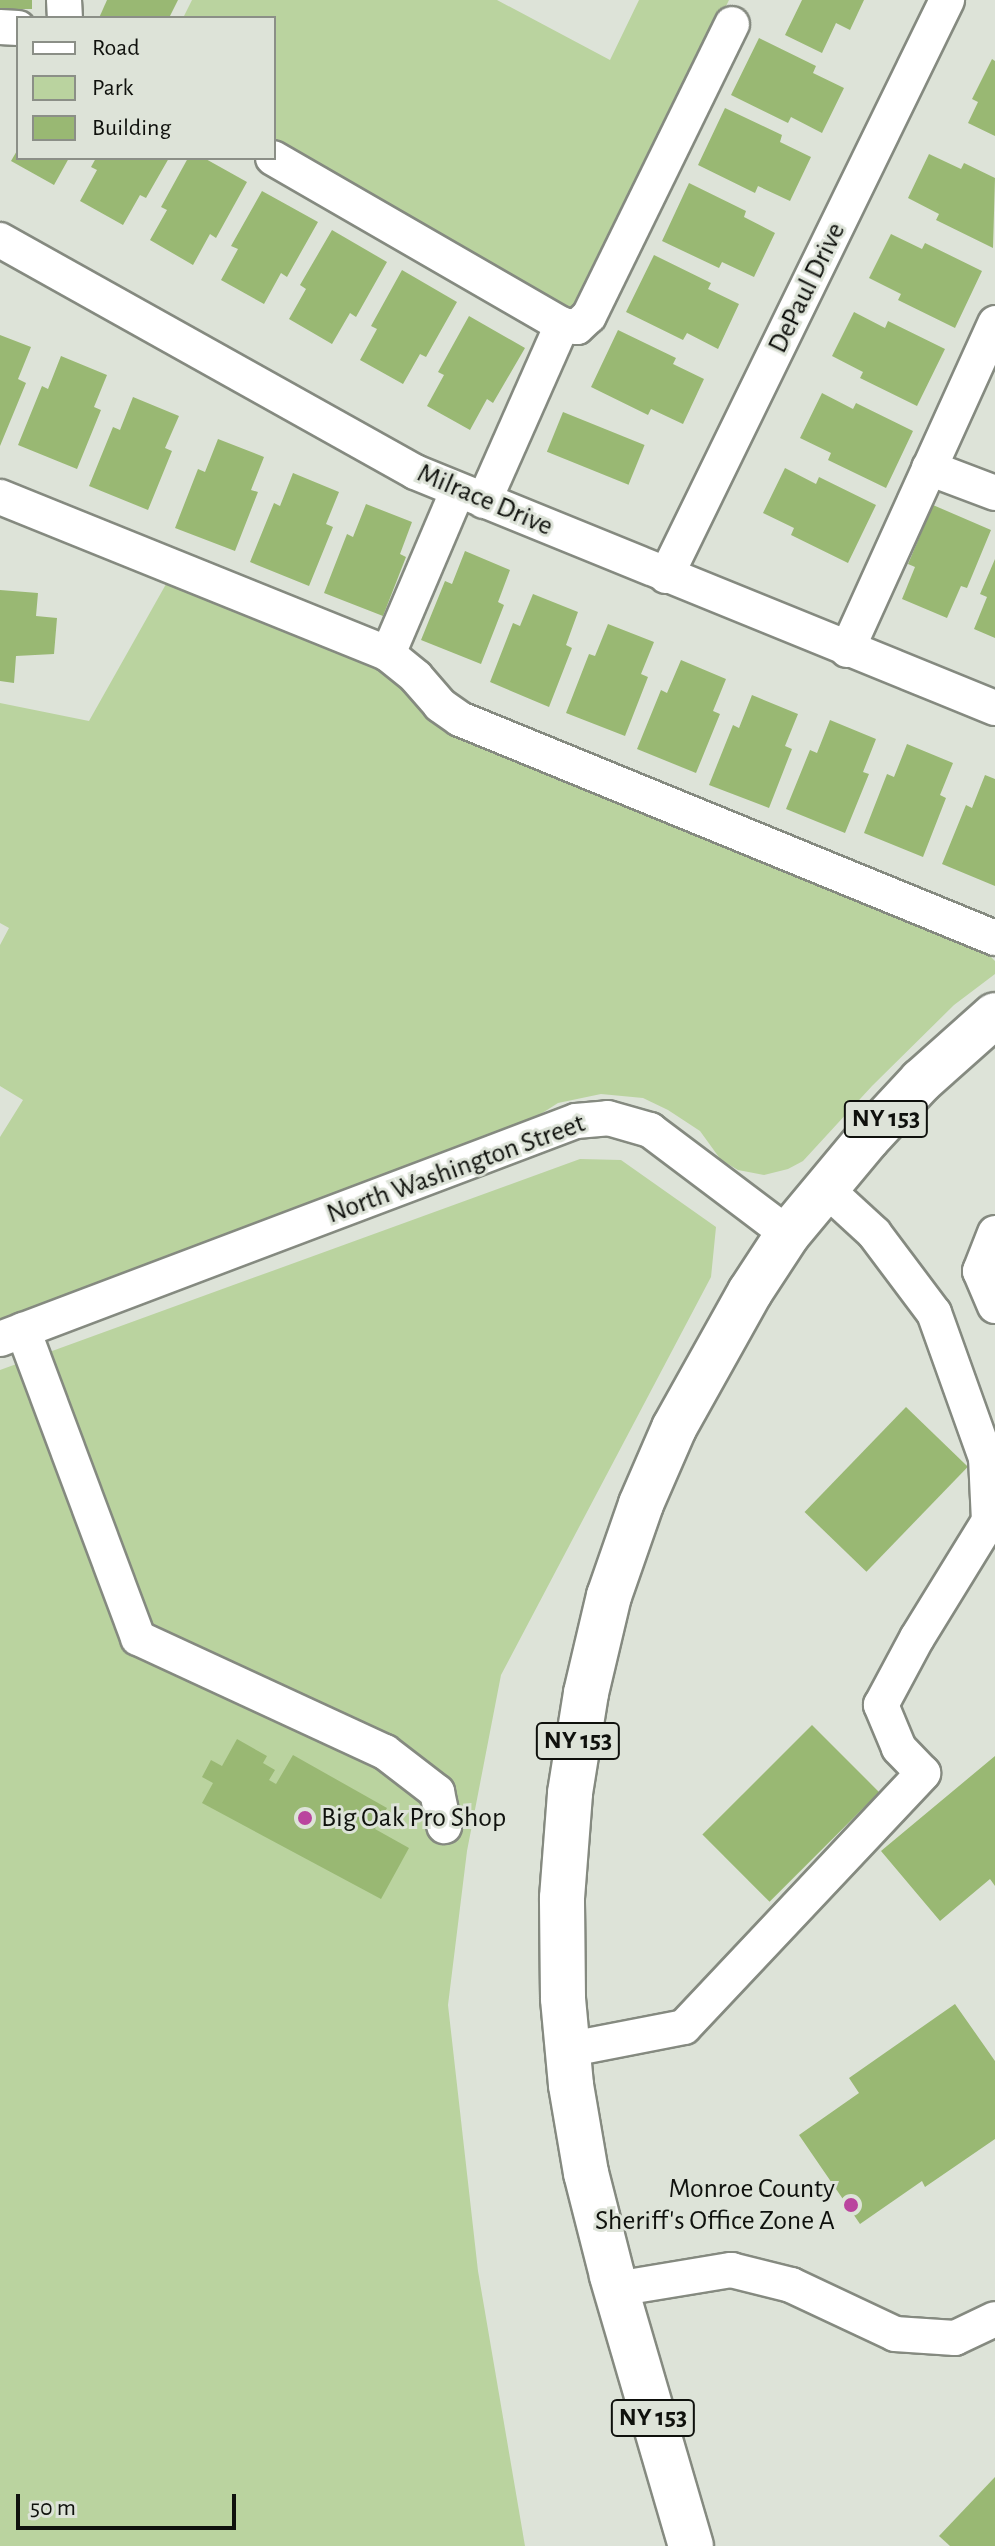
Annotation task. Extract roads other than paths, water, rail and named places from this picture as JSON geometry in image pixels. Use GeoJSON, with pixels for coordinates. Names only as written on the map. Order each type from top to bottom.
{"type":"FeatureCollection","features":[{"type":"Feature","properties":{"kind":"main road","name":"NY 153"},"geometry":{"type":"LineString","coordinates":[[691,2546],[616,2289],[586,2173],[566,2050],[562,1898],[570,1793],[586,1693],[609,1596],[641,1504],[674,1428],[713,1354],[788,1234],[825,1188],[921,1081],[995,1015]]}},
{"type":"Feature","properties":{"kind":"street","name":"DePaul Drive"},"geometry":{"type":"LineString","coordinates":[[666,576],[947,0]]}},
{"type":"Feature","properties":{"kind":"street"},"geometry":{"type":"LineString","coordinates":[[276,160],[562,325],[577,327],[589,316],[732,24]]}},
{"type":"Feature","properties":{"kind":"street","name":"Milrace Drive"},"geometry":{"type":"LineString","coordinates":[[0,240],[415,472],[995,708]]}},
{"type":"Feature","properties":{"kind":"street"},"geometry":{"type":"LineString","coordinates":[[847,650],[995,323]]}},
{"type":"Feature","properties":{"kind":"street"},"geometry":{"type":"LineString","coordinates":[[388,654],[562,325]]}},
{"type":"Feature","properties":{"kind":"street"},"geometry":{"type":"LineString","coordinates":[[929,468],[995,493]]}},
{"type":"Feature","properties":{"kind":"street"},"geometry":{"type":"LineString","coordinates":[[0,497],[388,654],[416,677],[440,705],[460,719],[995,938]]}},
{"type":"Feature","properties":{"kind":"street","name":"North Washington Street"},"geometry":{"type":"LineString","coordinates":[[11,1334],[576,1121],[608,1118],[650,1130],[788,1234]]}},
{"type":"Feature","properties":{"kind":"street"},"geometry":{"type":"LineString","coordinates":[[566,2050],[684,2027],[923,1773],[899,1748],[881,1705],[917,1638],[989,1521],[986,1458],[934,1313],[874,1233],[825,1188]]}},
{"type":"Feature","properties":{"kind":"street"},"geometry":{"type":"LineString","coordinates":[[995,1233],[980,1271],[995,1306]]}},
{"type":"Feature","properties":{"kind":"street"},"geometry":{"type":"LineString","coordinates":[[11,1334],[138,1638],[385,1752],[437,1792],[444,1826]]}},
{"type":"Feature","properties":{"kind":"street"},"geometry":{"type":"LineString","coordinates":[[616,2289],[731,2270],[791,2285],[895,2334],[955,2338],[995,2319]]}},
{"type":"Feature","properties":{"kind":"place","name":"Big Oak Pro Shop"},"geometry":{"type":"Point","coordinates":[305,1818]}},
{"type":"Feature","properties":{"kind":"place","name":"Monroe County Sheriff's Office Zone A"},"geometry":{"type":"Point","coordinates":[851,2205]}}]}
